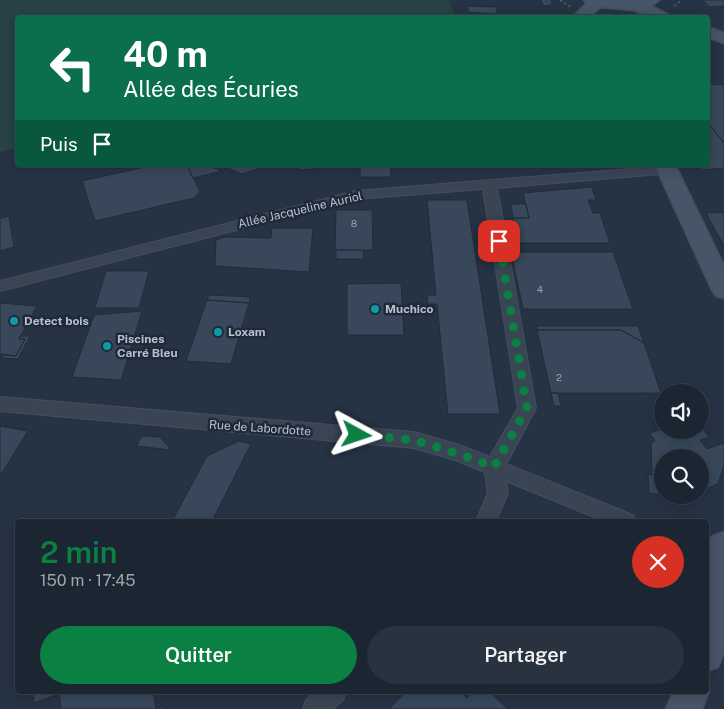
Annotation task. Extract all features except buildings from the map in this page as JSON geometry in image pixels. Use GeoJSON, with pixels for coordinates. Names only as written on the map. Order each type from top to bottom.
{"type":"FeatureCollection","features":[{"type":"Feature","properties":{"kind":"street"},"geometry":{"type":"LineString","coordinates":[[576,13],[594,1],[616,6],[636,6],[652,0]]}},
{"type":"Feature","properties":{"kind":"street"},"geometry":{"type":"LineString","coordinates":[[660,0],[682,11]]}},
{"type":"Feature","properties":{"kind":"street"},"geometry":{"type":"LineString","coordinates":[[636,6],[660,15]]}},
{"type":"Feature","properties":{"kind":"street"},"geometry":{"type":"LineString","coordinates":[[666,167],[724,290]]}},
{"type":"Feature","properties":{"kind":"street","name":"Allée Jacqueline Auriol"},"geometry":{"type":"LineString","coordinates":[[0,286],[311,204],[356,195],[489,185],[666,167]]}},
{"type":"Feature","properties":{"kind":"street"},"geometry":{"type":"LineString","coordinates":[[487,519],[498,493],[494,467],[527,408],[489,185]]}},
{"type":"Feature","properties":{"kind":"street","name":"Rue de Labordotte"},"geometry":{"type":"LineString","coordinates":[[0,404],[414,440],[494,467],[621,519]]}},
{"type":"Feature","properties":{"kind":"street"},"geometry":{"type":"LineString","coordinates":[[709,648],[723,618],[711,591],[714,559]]}},
{"type":"Feature","properties":{"kind":"street"},"geometry":{"type":"LineString","coordinates":[[315,709],[331,694]]}},
{"type":"Feature","properties":{"kind":"street"},"geometry":{"type":"LineString","coordinates":[[684,709],[691,694]]}},
{"type":"Feature","properties":{"kind":"path"},"geometry":{"type":"LineString","coordinates":[[560,0],[576,13]]}},
{"type":"Feature","properties":{"kind":"path"},"geometry":{"type":"LineString","coordinates":[[682,0],[682,11]]}},
{"type":"Feature","properties":{"kind":"green space"},"geometry":{"type":"Polygon","coordinates":[[[0,0],[449,0],[454,15],[15,15],[15,148],[0,152],[0,0]]]}},
{"type":"Feature","properties":{"kind":"place","name":"Muchico"},"geometry":{"type":"Point","coordinates":[375,309]}},
{"type":"Feature","properties":{"kind":"place","name":"Detect bois"},"geometry":{"type":"Point","coordinates":[14,321]}},
{"type":"Feature","properties":{"kind":"place","name":"Loxam"},"geometry":{"type":"Point","coordinates":[218,332]}},
{"type":"Feature","properties":{"kind":"place","name":"Piscines Carré Bleu"},"geometry":{"type":"Point","coordinates":[107,346]}},
{"type":"Feature","properties":{"kind":"route"},"geometry":{"type":"LineString","coordinates":[[357,435],[414,440],[443,448],[494,467],[527,408],[499,241]]}}]}
